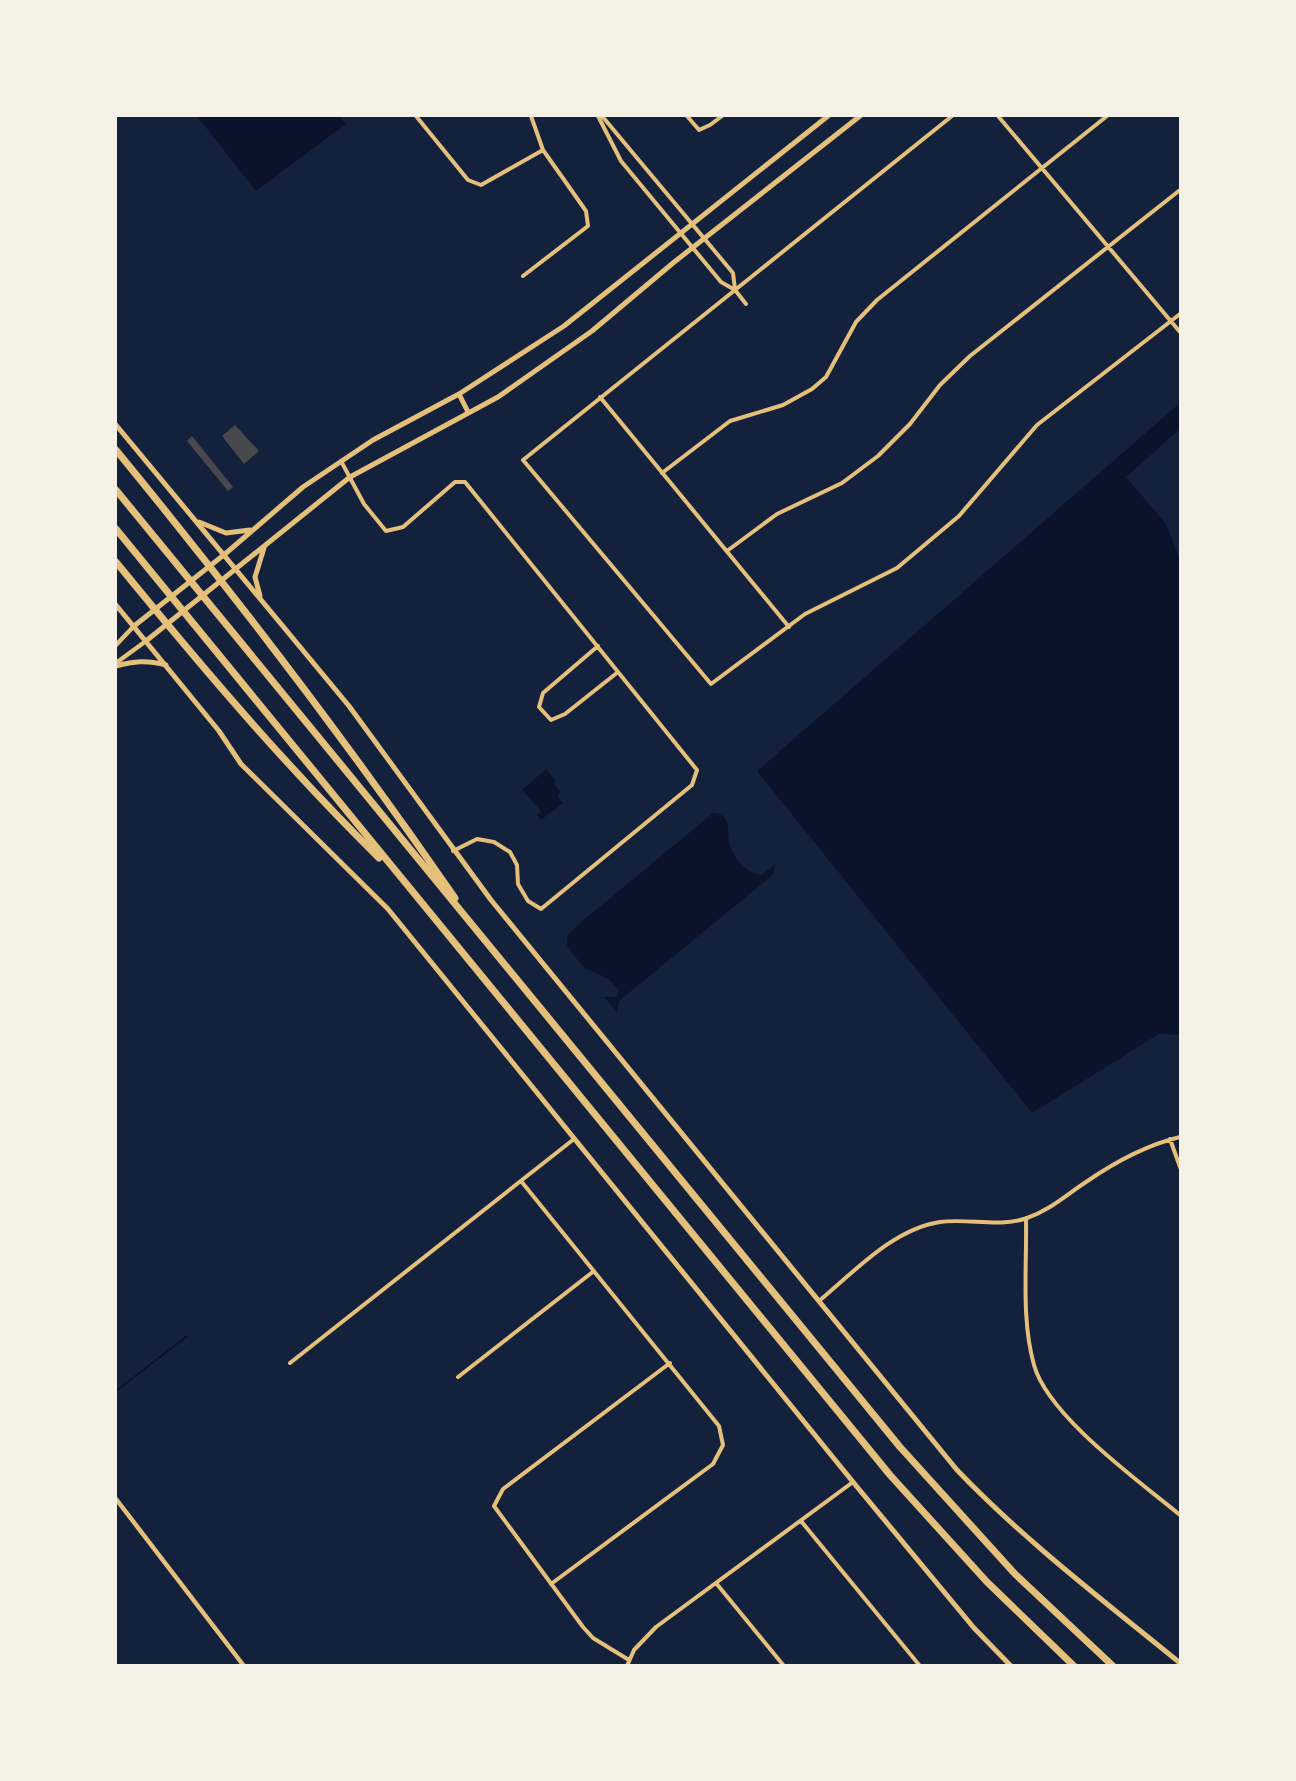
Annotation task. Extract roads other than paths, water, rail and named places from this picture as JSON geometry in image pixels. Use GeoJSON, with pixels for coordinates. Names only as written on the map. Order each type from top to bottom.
{"type":"FeatureCollection","features":[{"type":"Feature","properties":{"kind":"highway"},"geometry":{"type":"LineString","coordinates":[[116,450],[252,618],[385,795],[483,940]]}},
{"type":"Feature","properties":{"kind":"highway"},"geometry":{"type":"LineString","coordinates":[[116,489],[483,940],[927,1479],[1015,1574],[1113,1665]]}},
{"type":"Feature","properties":{"kind":"highway"},"geometry":{"type":"LineString","coordinates":[[116,529],[890,1475],[987,1582],[1074,1665]]}},
{"type":"Feature","properties":{"kind":"highway"},"geometry":{"type":"LineString","coordinates":[[116,562],[203,668],[308,788],[404,883]]}},
{"type":"Feature","properties":{"kind":"main road"},"geometry":{"type":"LineString","coordinates":[[134,626],[225,554],[303,487],[373,440],[459,394],[564,326],[828,116]]}},
{"type":"Feature","properties":{"kind":"main road"},"geometry":{"type":"LineString","coordinates":[[146,641],[350,477],[498,397],[592,332],[692,247],[860,116]]}},
{"type":"Feature","properties":{"kind":"main road"},"geometry":{"type":"LineString","coordinates":[[459,394],[468,412]]}},
{"type":"Feature","properties":{"kind":"main road"},"geometry":{"type":"LineString","coordinates":[[116,425],[349,706],[453,851],[957,1470],[989,1503],[1180,1664]]}},
{"type":"Feature","properties":{"kind":"main road"},"geometry":{"type":"LineString","coordinates":[[197,521],[226,533],[252,530]]}},
{"type":"Feature","properties":{"kind":"main road"},"geometry":{"type":"LineString","coordinates":[[261,598],[255,577],[265,546]]}},
{"type":"Feature","properties":{"kind":"main road"},"geometry":{"type":"LineString","coordinates":[[116,605],[166,665],[241,764],[388,909],[853,1482],[974,1628],[1011,1665]]}},
{"type":"Feature","properties":{"kind":"main road"},"geometry":{"type":"LineString","coordinates":[[116,665],[149,661],[166,665]]}},
{"type":"Feature","properties":{"kind":"street"},"geometry":{"type":"LineString","coordinates":[[416,116],[468,180],[481,185],[543,150]]}},
{"type":"Feature","properties":{"kind":"street"},"geometry":{"type":"LineString","coordinates":[[523,276],[588,226],[586,211],[543,150],[531,116]]}},
{"type":"Feature","properties":{"kind":"street"},"geometry":{"type":"LineString","coordinates":[[600,116],[732,273],[735,290]]}},
{"type":"Feature","properties":{"kind":"street"},"geometry":{"type":"LineString","coordinates":[[600,116],[621,161],[721,282],[735,290],[746,304]]}},
{"type":"Feature","properties":{"kind":"street"},"geometry":{"type":"LineString","coordinates":[[687,116],[699,130],[722,116]]}},
{"type":"Feature","properties":{"kind":"street"},"geometry":{"type":"LineString","coordinates":[[952,116],[524,460],[711,684],[805,614],[897,568],[959,516],[1037,425],[1180,314]]}},
{"type":"Feature","properties":{"kind":"street"},"geometry":{"type":"LineString","coordinates":[[998,116],[1180,332]]}},
{"type":"Feature","properties":{"kind":"street"},"geometry":{"type":"LineString","coordinates":[[662,473],[730,421],[783,405],[812,389],[826,377],[837,362],[856,322],[864,312],[1107,116]]}},
{"type":"Feature","properties":{"kind":"street"},"geometry":{"type":"LineString","coordinates":[[727,551],[777,513],[842,483],[878,456],[910,424],[926,401],[957,369],[1180,190]]}},
{"type":"Feature","properties":{"kind":"street"},"geometry":{"type":"LineString","coordinates":[[600,398],[789,627]]}},
{"type":"Feature","properties":{"kind":"street"},"geometry":{"type":"LineString","coordinates":[[341,461],[364,504],[386,531],[403,526],[455,482],[465,482],[697,770],[693,785],[542,909],[528,901],[518,884],[518,865],[510,852],[494,842],[477,839],[453,851]]}},
{"type":"Feature","properties":{"kind":"street"},"geometry":{"type":"LineString","coordinates":[[116,645],[134,626]]}},
{"type":"Feature","properties":{"kind":"street"},"geometry":{"type":"LineString","coordinates":[[116,665],[146,641]]}},
{"type":"Feature","properties":{"kind":"street"},"geometry":{"type":"LineString","coordinates":[[598,646],[543,693],[539,707],[551,720],[566,714],[618,672]]}},
{"type":"Feature","properties":{"kind":"street"},"geometry":{"type":"LineString","coordinates":[[819,1301],[906,1233],[938,1222],[989,1223],[1026,1218],[1057,1204],[1106,1168],[1147,1147],[1180,1137]]}},
{"type":"Feature","properties":{"kind":"street"},"geometry":{"type":"LineString","coordinates":[[290,1363],[574,1139]]}},
{"type":"Feature","properties":{"kind":"street"},"geometry":{"type":"LineString","coordinates":[[1170,1139],[1180,1167]]}},
{"type":"Feature","properties":{"kind":"street"},"geometry":{"type":"LineString","coordinates":[[521,1181],[719,1426],[723,1445],[713,1464],[551,1584]]}},
{"type":"Feature","properties":{"kind":"street"},"geometry":{"type":"LineString","coordinates":[[1026,1218],[1028,1334],[1034,1368],[1041,1382],[1057,1405],[1104,1452],[1180,1515]]}},
{"type":"Feature","properties":{"kind":"street"},"geometry":{"type":"LineString","coordinates":[[458,1377],[594,1271]]}},
{"type":"Feature","properties":{"kind":"street"},"geometry":{"type":"LineString","coordinates":[[669,1363],[497,1496],[494,1506],[498,1515],[583,1627],[593,1638],[628,1663],[640,1642],[656,1628],[853,1482]]}},
{"type":"Feature","properties":{"kind":"street"},"geometry":{"type":"LineString","coordinates":[[116,1499],[244,1665]]}},
{"type":"Feature","properties":{"kind":"street"},"geometry":{"type":"LineString","coordinates":[[801,1521],[920,1665]]}},
{"type":"Feature","properties":{"kind":"street"},"geometry":{"type":"LineString","coordinates":[[716,1583],[784,1665]]}},
{"type":"Feature","properties":{"kind":"water"},"geometry":{"type":"Polygon","coordinates":[[[197,116],[339,116],[346,124],[256,191],[197,116]]]}},
{"type":"Feature","properties":{"kind":"water"},"geometry":{"type":"Polygon","coordinates":[[[1180,403],[1180,429],[1126,477],[1166,524],[1180,559],[1180,1035],[1159,1034],[1032,1113],[757,771],[1180,403]]]}},
{"type":"Feature","properties":{"kind":"water"},"geometry":{"type":"Polygon","coordinates":[[[546,769],[556,781],[554,784],[561,792],[557,796],[563,803],[541,820],[537,815],[541,811],[522,790],[546,769]]]}},
{"type":"Feature","properties":{"kind":"water"},"geometry":{"type":"Polygon","coordinates":[[[713,813],[726,819],[729,842],[741,863],[761,875],[775,865],[774,874],[619,1001],[617,1012],[604,997],[616,997],[619,990],[607,978],[584,968],[567,946],[567,936],[713,813]]]}},
{"type":"Feature","properties":{"kind":"waterway"},"geometry":{"type":"LineString","coordinates":[[116,1391],[187,1336]]}}]}
